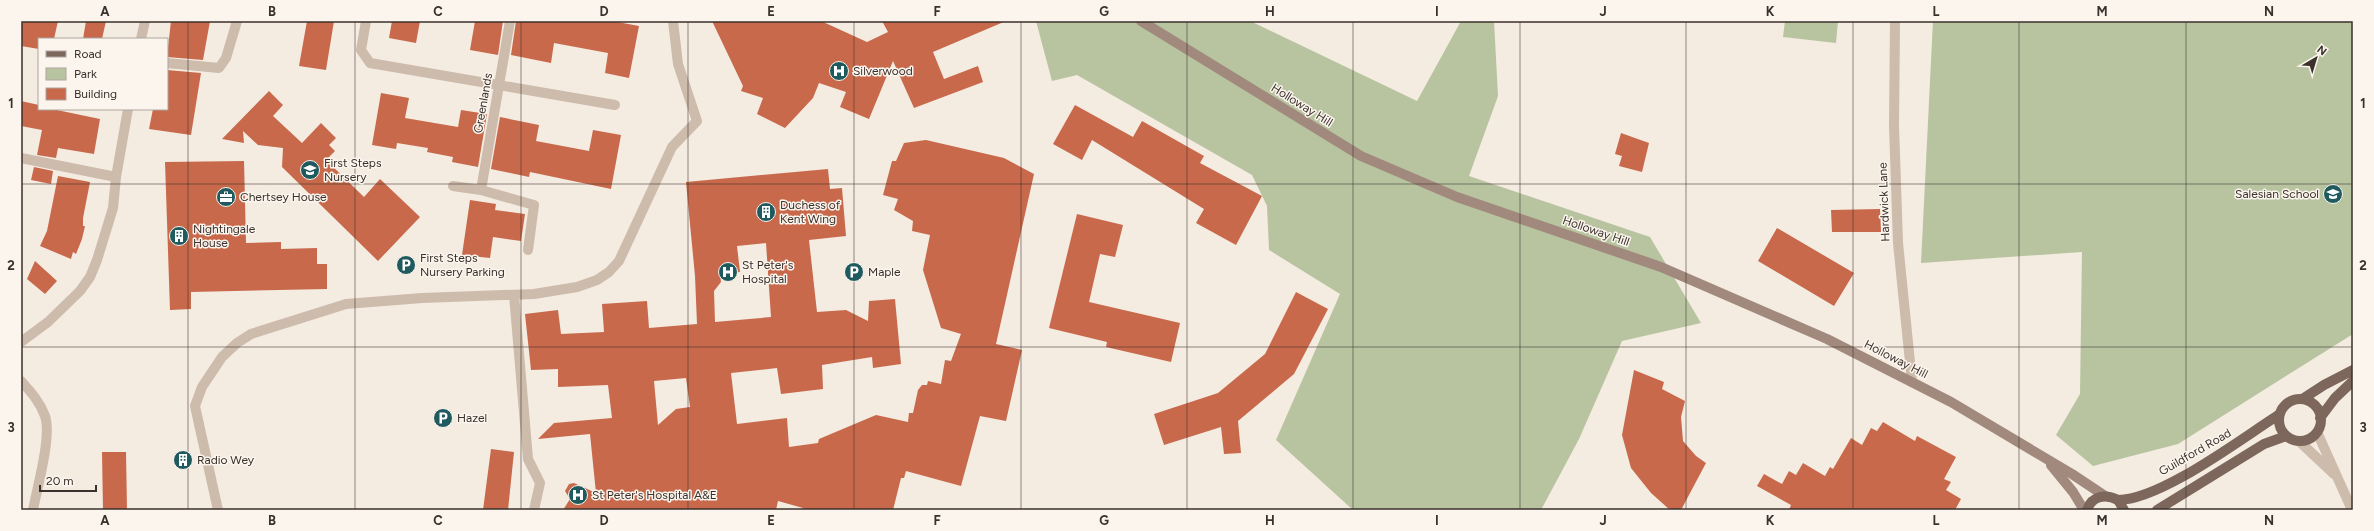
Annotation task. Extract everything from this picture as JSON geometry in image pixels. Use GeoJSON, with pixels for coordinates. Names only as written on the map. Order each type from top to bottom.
{"type":"FeatureCollection","features":[{"type":"Feature","properties":{"kind":"main road","name":"Holloway Hill"},"geometry":{"type":"LineString","coordinates":[[1141,21],[1361,156],[1457,197],[1661,267],[1828,339],[1951,402],[2105,496]]}},
{"type":"Feature","properties":{"kind":"main road"},"geometry":{"type":"LineString","coordinates":[[2353,370],[2324,385],[2304,398],[2291,401],[2280,414],[2280,425],[2286,436],[2300,442],[2307,440],[2317,432],[2320,418],[2334,398],[2353,381]]}},
{"type":"Feature","properties":{"kind":"main road"},"geometry":{"type":"LineString","coordinates":[[2304,398],[2314,404],[2320,418]]}},
{"type":"Feature","properties":{"kind":"main road","name":"Guildford Road"},"geometry":{"type":"LineString","coordinates":[[2118,500],[2130,500],[2140,497],[2188,473],[2280,414]]}},
{"type":"Feature","properties":{"kind":"main road"},"geometry":{"type":"LineString","coordinates":[[2157,510],[2264,444],[2286,436]]}},
{"type":"Feature","properties":{"kind":"main road","name":"Holloway Hill"},"geometry":{"type":"LineString","coordinates":[[2047,460],[2074,492],[2086,510]]}},
{"type":"Feature","properties":{"kind":"main road"},"geometry":{"type":"LineString","coordinates":[[2086,510],[2095,499],[2105,496],[2118,500],[2124,510]]}},
{"type":"Feature","properties":{"kind":"street"},"geometry":{"type":"LineString","coordinates":[[141,38],[145,21]]}},
{"type":"Feature","properties":{"kind":"street"},"geometry":{"type":"LineString","coordinates":[[168,63],[219,68],[226,58],[237,21]]}},
{"type":"Feature","properties":{"kind":"street"},"geometry":{"type":"LineString","coordinates":[[366,21],[361,50],[370,63],[615,105]]}},
{"type":"Feature","properties":{"kind":"street","name":"Greenlands"},"geometry":{"type":"LineString","coordinates":[[481,190],[510,21]]}},
{"type":"Feature","properties":{"kind":"street"},"geometry":{"type":"LineString","coordinates":[[218,510],[195,406],[202,386],[222,357],[237,343],[251,334],[346,304],[373,301],[514,295],[577,287],[597,280],[609,272],[619,261],[672,147],[697,121],[678,64],[673,21]]}},
{"type":"Feature","properties":{"kind":"street","name":"Hardwick Lane"},"geometry":{"type":"LineString","coordinates":[[1896,21],[1894,126],[1898,243],[1912,382]]}},
{"type":"Feature","properties":{"kind":"street"},"geometry":{"type":"LineString","coordinates":[[21,342],[62,309],[90,277],[97,260],[113,208],[116,177],[128,110]]}},
{"type":"Feature","properties":{"kind":"street"},"geometry":{"type":"LineString","coordinates":[[21,158],[116,177]]}},
{"type":"Feature","properties":{"kind":"street"},"geometry":{"type":"LineString","coordinates":[[453,186],[481,190],[534,205],[528,250]]}},
{"type":"Feature","properties":{"kind":"street"},"geometry":{"type":"LineString","coordinates":[[514,295],[528,459],[540,483],[534,510]]}},
{"type":"Feature","properties":{"kind":"street"},"geometry":{"type":"LineString","coordinates":[[21,381],[35,396],[46,417],[47,435],[33,510]]}},
{"type":"Feature","properties":{"kind":"street"},"geometry":{"type":"LineString","coordinates":[[2317,432],[2352,510]]}},
{"type":"Feature","properties":{"kind":"street"},"geometry":{"type":"LineString","coordinates":[[2300,442],[2337,476]]}},
{"type":"Feature","properties":{"kind":"green space"},"geometry":{"type":"Polygon","coordinates":[[[1036,21],[1250,21],[1417,101],[1461,21],[1494,21],[1498,96],[1469,176],[1650,237],[1701,323],[1622,341],[1579,439],[1541,510],[1353,510],[1276,440],[1340,294],[1269,250],[1267,206],[1252,175],[1077,75],[1052,81],[1036,21]]]}},
{"type":"Feature","properties":{"kind":"green space"},"geometry":{"type":"Polygon","coordinates":[[[1785,21],[1838,21],[1836,43],[1783,37],[1785,21]]]}},
{"type":"Feature","properties":{"kind":"green space"},"geometry":{"type":"Polygon","coordinates":[[[1933,21],[2353,21],[2353,334],[2178,444],[2093,466],[2056,435],[2080,394],[2082,252],[1921,263],[1933,21]]]}},
{"type":"Feature","properties":{"kind":"building"},"geometry":{"type":"Polygon","coordinates":[[[21,21],[58,21],[54,38],[38,38],[38,49],[21,46],[21,21]]]}},
{"type":"Feature","properties":{"kind":"building"},"geometry":{"type":"Polygon","coordinates":[[[86,21],[106,21],[102,38],[83,38],[86,21]]]}},
{"type":"Feature","properties":{"kind":"building"},"geometry":{"type":"Polygon","coordinates":[[[171,21],[210,21],[203,60],[168,57],[171,21]]]}},
{"type":"Feature","properties":{"kind":"building"},"geometry":{"type":"Polygon","coordinates":[[[307,21],[334,21],[326,70],[299,66],[307,21]]]}},
{"type":"Feature","properties":{"kind":"building"},"geometry":{"type":"Polygon","coordinates":[[[392,21],[420,21],[416,43],[389,38],[392,21]]]}},
{"type":"Feature","properties":{"kind":"building"},"geometry":{"type":"Polygon","coordinates":[[[475,21],[503,21],[498,55],[470,50],[475,21]]]}},
{"type":"Feature","properties":{"kind":"building"},"geometry":{"type":"Polygon","coordinates":[[[516,21],[612,21],[639,26],[629,78],[605,73],[608,53],[554,43],[551,63],[511,55],[516,21]]]}},
{"type":"Feature","properties":{"kind":"building","name":"Silverwood"},"geometry":{"type":"Polygon","coordinates":[[[712,21],[821,21],[867,42],[888,32],[882,21],[1006,21],[933,52],[944,79],[978,66],[983,82],[914,108],[893,61],[869,119],[840,107],[846,92],[819,83],[813,98],[785,128],[757,114],[763,98],[741,91],[743,86],[712,21]]]}},
{"type":"Feature","properties":{"kind":"building"},"geometry":{"type":"Polygon","coordinates":[[[168,70],[201,73],[191,135],[149,129],[153,110],[168,110],[168,70]]]}},
{"type":"Feature","properties":{"kind":"building","name":"First Steps Nursery"},"geometry":{"type":"Polygon","coordinates":[[[269,91],[283,105],[273,116],[302,143],[321,123],[336,138],[329,145],[335,151],[326,160],[364,197],[380,179],[420,217],[378,261],[282,167],[283,148],[258,145],[243,131],[244,143],[222,139],[269,91]]]}},
{"type":"Feature","properties":{"kind":"building"},"geometry":{"type":"Polygon","coordinates":[[[381,93],[409,98],[405,118],[458,127],[461,110],[487,114],[478,167],[452,162],[453,157],[427,152],[428,148],[397,143],[396,149],[372,145],[381,93]]]}},
{"type":"Feature","properties":{"kind":"building"},"geometry":{"type":"Polygon","coordinates":[[[21,101],[38,105],[38,110],[57,110],[100,119],[94,154],[58,148],[56,158],[37,155],[42,130],[21,126],[21,101]]]}},
{"type":"Feature","properties":{"kind":"building"},"geometry":{"type":"Polygon","coordinates":[[[1075,105],[1133,137],[1142,121],[1204,156],[1200,163],[1262,196],[1236,245],[1196,223],[1204,209],[1092,140],[1082,160],[1053,144],[1075,105]]]}},
{"type":"Feature","properties":{"kind":"building"},"geometry":{"type":"Polygon","coordinates":[[[500,117],[539,125],[536,141],[589,151],[593,130],[621,135],[611,189],[530,172],[529,177],[491,169],[500,117]]]}},
{"type":"Feature","properties":{"kind":"building"},"geometry":{"type":"Polygon","coordinates":[[[1621,133],[1649,143],[1642,172],[1619,166],[1622,156],[1615,154],[1621,133]]]}},
{"type":"Feature","properties":{"kind":"building"},"geometry":{"type":"Polygon","coordinates":[[[926,140],[1004,158],[1034,174],[996,344],[1022,350],[1006,421],[980,416],[961,486],[906,471],[904,478],[901,478],[893,510],[803,510],[803,508],[778,501],[776,510],[563,510],[570,499],[565,491],[569,484],[574,483],[596,493],[590,434],[538,439],[554,423],[612,418],[608,385],[558,387],[558,369],[531,370],[525,314],[558,310],[561,334],[604,332],[602,304],[647,301],[649,328],[697,324],[695,276],[686,182],[828,169],[830,189],[842,188],[846,236],[809,240],[817,312],[846,310],[868,321],[869,301],[895,299],[901,364],[873,368],[872,357],[822,365],[823,389],[781,394],[777,368],[731,373],[737,424],[787,418],[789,447],[818,443],[819,439],[876,415],[908,422],[909,413],[913,413],[918,390],[922,385],[927,385],[928,381],[941,384],[945,360],[951,361],[961,334],[941,328],[923,270],[930,235],[912,231],[913,221],[894,210],[898,199],[883,195],[892,161],[896,161],[904,143],[926,140]],[[766,243],[737,246],[740,272],[720,274],[721,282],[714,291],[715,322],[771,317],[766,243]],[[686,378],[654,381],[658,425],[676,409],[690,407],[686,378]]]}},
{"type":"Feature","properties":{"kind":"building"},"geometry":{"type":"Polygon","coordinates":[[[244,161],[246,243],[281,242],[281,249],[317,248],[317,264],[327,264],[327,289],[191,292],[191,309],[170,310],[165,162],[244,161]]]}},
{"type":"Feature","properties":{"kind":"building"},"geometry":{"type":"Polygon","coordinates":[[[34,167],[53,171],[51,184],[31,180],[34,167]]]}},
{"type":"Feature","properties":{"kind":"building"},"geometry":{"type":"Polygon","coordinates":[[[58,176],[90,182],[83,218],[83,226],[85,226],[82,239],[76,254],[73,252],[71,259],[40,246],[47,231],[58,176]]]}},
{"type":"Feature","properties":{"kind":"building"},"geometry":{"type":"Polygon","coordinates":[[[470,200],[496,204],[495,210],[525,214],[521,241],[493,237],[490,258],[462,255],[470,200]]]}},
{"type":"Feature","properties":{"kind":"building"},"geometry":{"type":"Polygon","coordinates":[[[1880,209],[1881,232],[1832,232],[1831,210],[1880,209]]]}},
{"type":"Feature","properties":{"kind":"building"},"geometry":{"type":"Polygon","coordinates":[[[1077,214],[1123,225],[1115,257],[1100,254],[1089,302],[1180,323],[1171,362],[1106,347],[1107,342],[1049,328],[1077,214]]]}},
{"type":"Feature","properties":{"kind":"building"},"geometry":{"type":"Polygon","coordinates":[[[1777,228],[1854,273],[1834,306],[1758,261],[1777,228]]]}},
{"type":"Feature","properties":{"kind":"building"},"geometry":{"type":"Polygon","coordinates":[[[35,261],[57,281],[45,294],[27,279],[35,261]]]}},
{"type":"Feature","properties":{"kind":"building"},"geometry":{"type":"Polygon","coordinates":[[[1296,292],[1328,309],[1294,374],[1238,421],[1241,453],[1224,454],[1221,427],[1164,445],[1154,414],[1218,393],[1265,354],[1296,292]]]}},
{"type":"Feature","properties":{"kind":"building"},"geometry":{"type":"Polygon","coordinates":[[[1634,370],[1664,382],[1662,389],[1685,401],[1681,417],[1683,441],[1696,456],[1706,463],[1681,510],[1670,510],[1651,493],[1631,468],[1622,435],[1634,370]]]}},
{"type":"Feature","properties":{"kind":"building"},"geometry":{"type":"Polygon","coordinates":[[[1883,422],[1915,441],[1917,436],[1956,457],[1944,479],[1951,482],[1946,490],[1961,499],[1955,510],[1789,510],[1791,505],[1757,486],[1764,474],[1782,484],[1789,471],[1796,475],[1803,463],[1825,476],[1830,467],[1833,469],[1851,438],[1862,445],[1871,428],[1877,431],[1883,422]]]}},
{"type":"Feature","properties":{"kind":"building"},"geometry":{"type":"Polygon","coordinates":[[[491,449],[514,452],[508,510],[483,510],[491,449]]]}},
{"type":"Feature","properties":{"kind":"building"},"geometry":{"type":"Polygon","coordinates":[[[102,452],[126,452],[127,510],[103,510],[102,452]]]}},
{"type":"Feature","properties":{"kind":"place","name":"Silverwood"},"geometry":{"type":"Point","coordinates":[839,71]}},
{"type":"Feature","properties":{"kind":"place","name":"First Steps Nursery"},"geometry":{"type":"Point","coordinates":[310,170]}},
{"type":"Feature","properties":{"kind":"place","name":"Salesian School"},"geometry":{"type":"Point","coordinates":[2333,194]}},
{"type":"Feature","properties":{"kind":"place","name":"Chertsey House"},"geometry":{"type":"Point","coordinates":[226,197]}},
{"type":"Feature","properties":{"kind":"place","name":"Duchess of Kent Wing"},"geometry":{"type":"Point","coordinates":[766,212]}},
{"type":"Feature","properties":{"kind":"place","name":"Nightingale House"},"geometry":{"type":"Point","coordinates":[179,236]}},
{"type":"Feature","properties":{"kind":"place","name":"First Steps Nursery Parking"},"geometry":{"type":"Point","coordinates":[406,265]}},
{"type":"Feature","properties":{"kind":"place","name":"St Peter's Hospital"},"geometry":{"type":"Point","coordinates":[728,272]}},
{"type":"Feature","properties":{"kind":"place","name":"Maple"},"geometry":{"type":"Point","coordinates":[854,272]}},
{"type":"Feature","properties":{"kind":"place","name":"Hazel"},"geometry":{"type":"Point","coordinates":[443,418]}},
{"type":"Feature","properties":{"kind":"place","name":"Radio Wey"},"geometry":{"type":"Point","coordinates":[183,460]}},
{"type":"Feature","properties":{"kind":"place","name":"St Peter's Hospital A&E"},"geometry":{"type":"Point","coordinates":[578,495]}}]}
